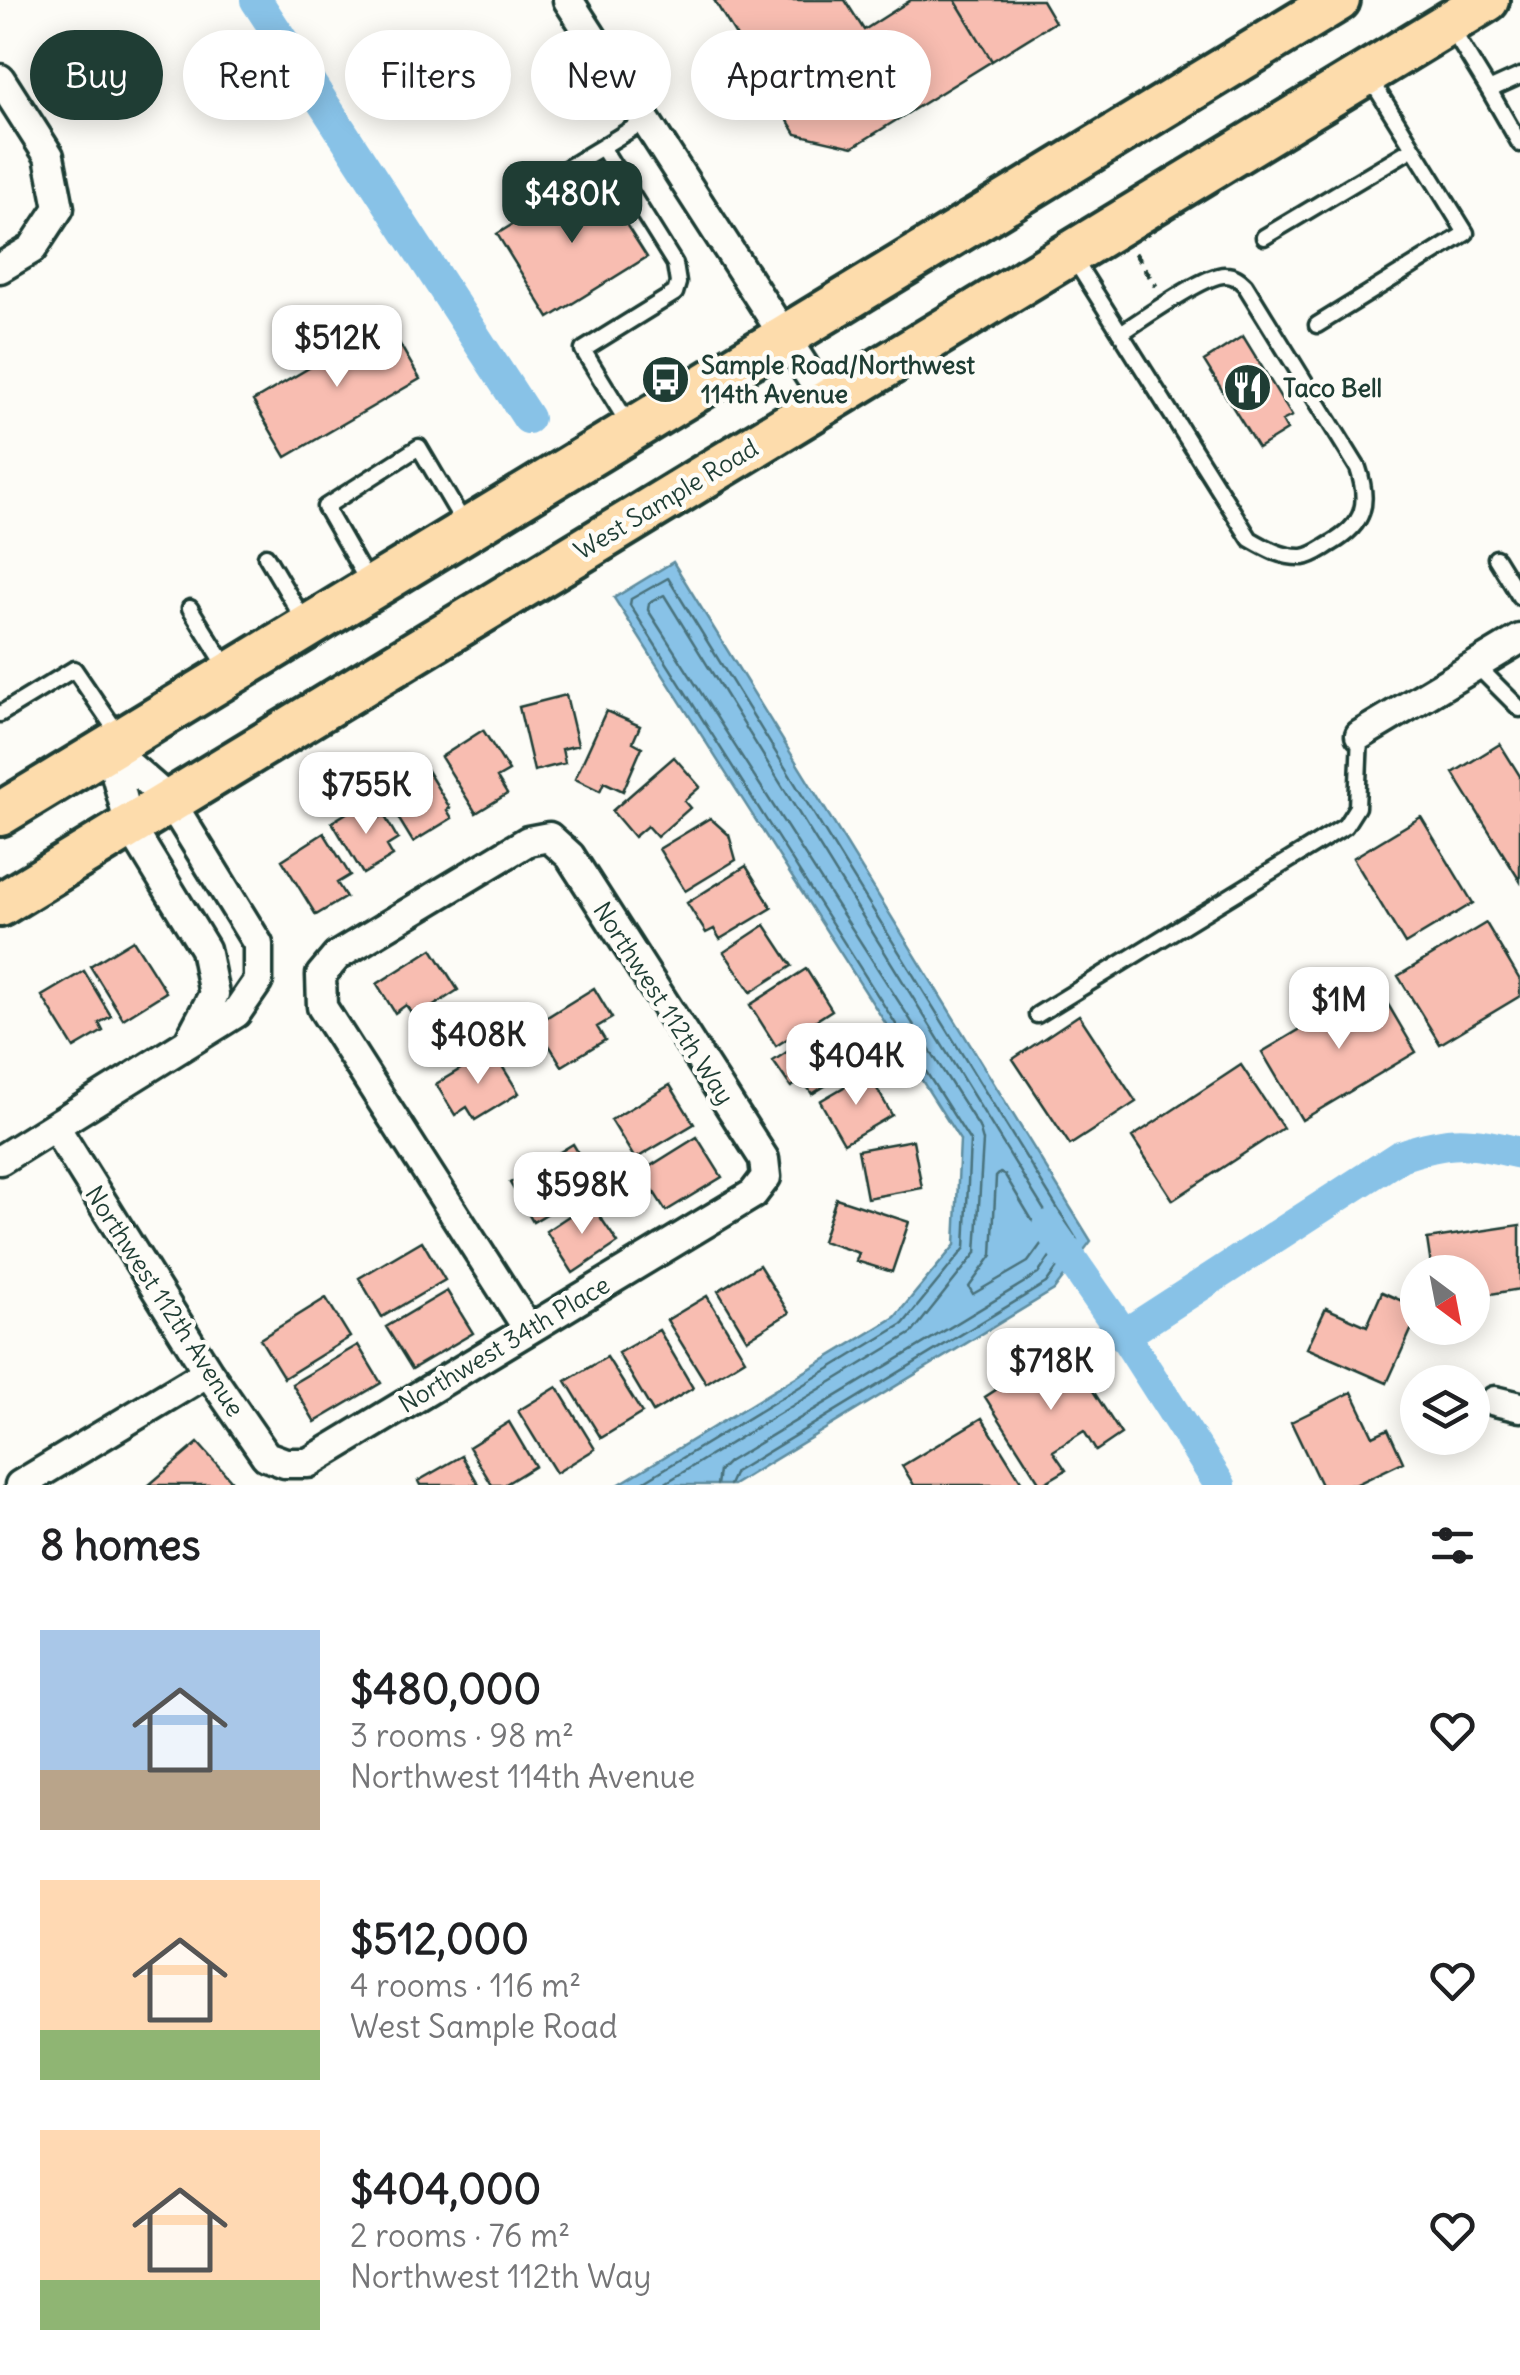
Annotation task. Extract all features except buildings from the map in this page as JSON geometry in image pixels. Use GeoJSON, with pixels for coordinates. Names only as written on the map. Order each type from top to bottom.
{"type":"FeatureCollection","features":[{"type":"Feature","properties":{"kind":"main road"},"geometry":{"type":"LineString","coordinates":[[0,814],[1338,0]]}},
{"type":"Feature","properties":{"kind":"main road","name":"West Sample Road"},"geometry":{"type":"LineString","coordinates":[[0,905],[1487,0]]}},
{"type":"Feature","properties":{"kind":"street"},"geometry":{"type":"LineString","coordinates":[[568,0],[588,30]]}},
{"type":"Feature","properties":{"kind":"street"},"geometry":{"type":"LineString","coordinates":[[0,80],[49,156],[58,208],[32,249],[0,268]]}},
{"type":"Feature","properties":{"kind":"street"},"geometry":{"type":"LineString","coordinates":[[646,120],[826,401]]}},
{"type":"Feature","properties":{"kind":"street"},"geometry":{"type":"LineString","coordinates":[[1360,735],[1520,639]]}},
{"type":"Feature","properties":{"kind":"street"},"geometry":{"type":"LineString","coordinates":[[0,1160],[236,1013],[258,981],[258,944],[170,801],[115,744]]}},
{"type":"Feature","properties":{"kind":"street"},"geometry":{"type":"LineString","coordinates":[[115,744],[130,826],[205,949],[214,994],[189,1042]]}},
{"type":"Feature","properties":{"kind":"street","name":"Northwest 112th Way"},"geometry":{"type":"LineString","coordinates":[[528,1330],[322,1007],[321,975],[353,946],[528,841],[549,838],[570,856],[764,1159],[766,1177]]}},
{"type":"Feature","properties":{"kind":"street","name":"Northwest 112th Avenue"},"geometry":{"type":"LineString","coordinates":[[56,1127],[208,1372],[266,1456],[285,1464]]}},
{"type":"Feature","properties":{"kind":"street","name":"Northwest 34th Place"},"geometry":{"type":"LineString","coordinates":[[285,1464],[308,1463],[753,1194],[766,1177]]}},
{"type":"Feature","properties":{"kind":"street"},"geometry":{"type":"LineString","coordinates":[[20,1485],[208,1372]]}},
{"type":"Feature","properties":{"kind":"lane"},"geometry":{"type":"LineString","coordinates":[[1448,24],[1520,144]]}},
{"type":"Feature","properties":{"kind":"lane"},"geometry":{"type":"LineString","coordinates":[[1318,325],[1466,233],[1367,73]]}},
{"type":"Feature","properties":{"kind":"lane"},"geometry":{"type":"LineString","coordinates":[[1489,90],[1520,76]]}},
{"type":"Feature","properties":{"kind":"lane"},"geometry":{"type":"LineString","coordinates":[[529,191],[646,120]]}},
{"type":"Feature","properties":{"kind":"lane"},"geometry":{"type":"LineString","coordinates":[[602,147],[675,264],[678,283],[675,293],[583,350],[632,430]]}},
{"type":"Feature","properties":{"kind":"lane"},"geometry":{"type":"LineString","coordinates":[[1264,237],[1413,148]]}},
{"type":"Feature","properties":{"kind":"lane"},"geometry":{"type":"LineString","coordinates":[[1071,254],[1250,539],[1270,551],[1308,557],[1352,531],[1361,515],[1363,500],[1358,468],[1237,277],[1221,274],[1205,280],[1121,333]]}},
{"type":"Feature","properties":{"kind":"lane"},"geometry":{"type":"LineString","coordinates":[[372,588],[325,507],[419,447],[468,530]]}},
{"type":"Feature","properties":{"kind":"lane"},"geometry":{"type":"LineString","coordinates":[[266,556],[308,627]]}},
{"type":"Feature","properties":{"kind":"lane"},"geometry":{"type":"LineString","coordinates":[[1496,558],[1520,597]]}},
{"type":"Feature","properties":{"kind":"lane"},"geometry":{"type":"LineString","coordinates":[[190,608],[231,674]]}},
{"type":"Feature","properties":{"kind":"lane"},"geometry":{"type":"LineString","coordinates":[[1476,665],[1520,709]]}},
{"type":"Feature","properties":{"kind":"lane"},"geometry":{"type":"LineString","coordinates":[[0,714],[74,669],[115,744]]}},
{"type":"Feature","properties":{"kind":"lane"},"geometry":{"type":"LineString","coordinates":[[1037,1014],[1345,826],[1357,807],[1360,735]]}},
{"type":"Feature","properties":{"kind":"path"},"geometry":{"type":"LineString","coordinates":[[1134,250],[1156,286]]}},
{"type":"Feature","properties":{"kind":"water"},"geometry":{"type":"Polygon","coordinates":[[[673,562],[1091,1241],[1054,1290],[733,1485],[618,1485],[895,1317],[955,1245],[960,1140],[614,598],[673,562]]]}},
{"type":"Feature","properties":{"kind":"waterway"},"geometry":{"type":"LineString","coordinates":[[256,0],[528,418]]}},
{"type":"Feature","properties":{"kind":"waterway"},"geometry":{"type":"LineString","coordinates":[[1124,1335],[1400,1156],[1460,1143],[1520,1153]]}},
{"type":"Feature","properties":{"kind":"waterway"},"geometry":{"type":"LineString","coordinates":[[1048,1226],[1124,1335],[1220,1485]]}},
{"type":"Feature","properties":{"kind":"place","name":"Sample Road/Northwest 114th Avenue"},"geometry":{"type":"Point","coordinates":[666,379]}},
{"type":"Feature","properties":{"kind":"place","name":"Taco Bell"},"geometry":{"type":"Point","coordinates":[1248,388]}}]}
